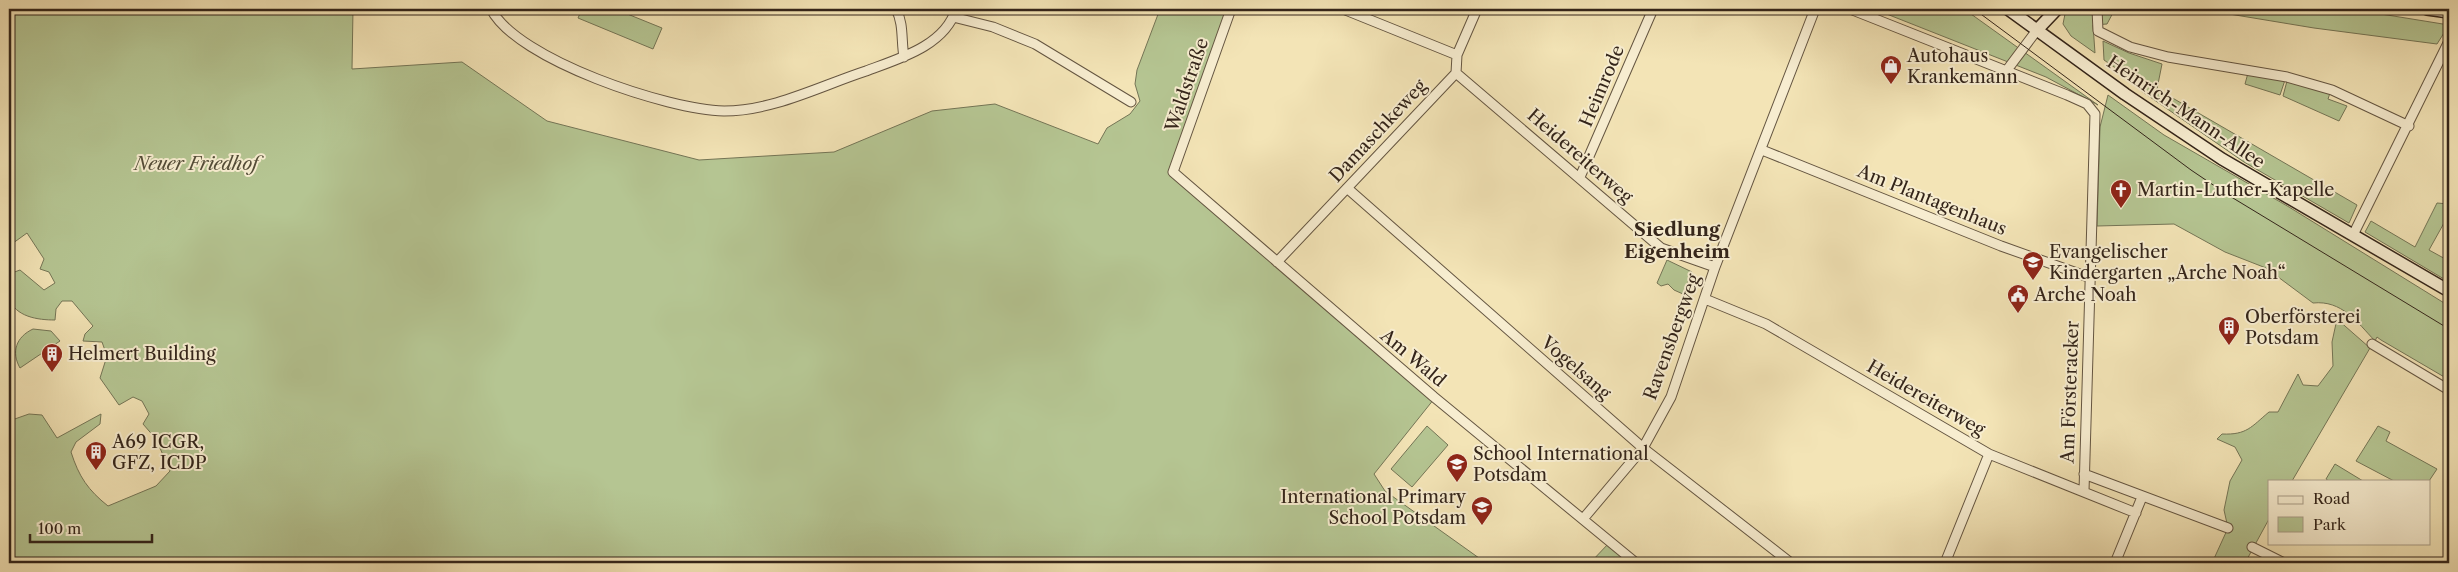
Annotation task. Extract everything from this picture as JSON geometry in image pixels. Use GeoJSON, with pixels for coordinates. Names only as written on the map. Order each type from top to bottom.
{"type":"FeatureCollection","features":[{"type":"Feature","properties":{"kind":"main road","name":"Heinrich-Mann-Allee"},"geometry":{"type":"LineString","coordinates":[[2008,9],[2192,140],[2449,291]]}},
{"type":"Feature","properties":{"kind":"main road"},"geometry":{"type":"LineString","coordinates":[[2037,30],[2056,9]]}},
{"type":"Feature","properties":{"kind":"main road"},"geometry":{"type":"LineString","coordinates":[[2427,9],[2449,12]]}},
{"type":"Feature","properties":{"kind":"street"},"geometry":{"type":"LineString","coordinates":[[490,9],[513,34],[538,51],[571,68],[666,102],[696,109],[722,111],[766,105],[904,57],[928,44],[947,26],[955,13],[1035,44],[1131,102]]}},
{"type":"Feature","properties":{"kind":"street"},"geometry":{"type":"LineString","coordinates":[[896,9],[902,23],[901,34],[904,57]]}},
{"type":"Feature","properties":{"kind":"street","name":"Waldstraße"},"geometry":{"type":"LineString","coordinates":[[1173,172],[1231,9]]}},
{"type":"Feature","properties":{"kind":"street"},"geometry":{"type":"LineString","coordinates":[[1343,9],[1457,55]]}},
{"type":"Feature","properties":{"kind":"street"},"geometry":{"type":"LineString","coordinates":[[1456,73],[1457,55],[1477,9]]}},
{"type":"Feature","properties":{"kind":"street","name":"Heimrode"},"geometry":{"type":"LineString","coordinates":[[1580,177],[1653,9]]}},
{"type":"Feature","properties":{"kind":"street","name":"Ravensbergweg"},"geometry":{"type":"LineString","coordinates":[[1583,519],[1643,448],[1671,397],[1715,267],[1762,150],[1815,9]]}},
{"type":"Feature","properties":{"kind":"street"},"geometry":{"type":"LineString","coordinates":[[1850,9],[2007,70],[2037,30]]}},
{"type":"Feature","properties":{"kind":"street"},"geometry":{"type":"LineString","coordinates":[[2098,9],[2098,31],[2130,46],[2168,57],[2287,77],[2332,90],[2409,126]]}},
{"type":"Feature","properties":{"kind":"street"},"geometry":{"type":"LineString","coordinates":[[2353,235],[2409,126],[2449,41]]}},
{"type":"Feature","properties":{"kind":"street","name":"Am Försteracker"},"geometry":{"type":"LineString","coordinates":[[2007,70],[2087,104],[2095,114],[2084,491]]}},
{"type":"Feature","properties":{"kind":"street","name":"Heidereiterweg"},"geometry":{"type":"LineString","coordinates":[[1456,73],[1661,248],[1715,267]]}},
{"type":"Feature","properties":{"kind":"street","name":"Damaschkeweg"},"geometry":{"type":"LineString","coordinates":[[1276,262],[1456,73]]}},
{"type":"Feature","properties":{"kind":"street","name":"Am Plantagenhaus"},"geometry":{"type":"LineString","coordinates":[[1762,150],[2001,246],[2091,278]]}},
{"type":"Feature","properties":{"kind":"street","name":"Am Wald"},"geometry":{"type":"LineString","coordinates":[[1173,172],[1434,397],[1636,563]]}},
{"type":"Feature","properties":{"kind":"street","name":"Vogelsang"},"geometry":{"type":"LineString","coordinates":[[1347,188],[1643,448],[1791,563]]}},
{"type":"Feature","properties":{"kind":"street","name":"Heidereiterweg"},"geometry":{"type":"LineString","coordinates":[[1704,299],[1766,324],[1989,454],[2136,513]]}},
{"type":"Feature","properties":{"kind":"street"},"geometry":{"type":"LineString","coordinates":[[2372,344],[2449,390]]}},
{"type":"Feature","properties":{"kind":"street"},"geometry":{"type":"LineString","coordinates":[[1945,563],[1989,454]]}},
{"type":"Feature","properties":{"kind":"street"},"geometry":{"type":"LineString","coordinates":[[2084,474],[2228,528]]}},
{"type":"Feature","properties":{"kind":"street"},"geometry":{"type":"LineString","coordinates":[[2114,563],[2142,497]]}},
{"type":"Feature","properties":{"kind":"street"},"geometry":{"type":"LineString","coordinates":[[2252,547],[2284,563]]}},
{"type":"Feature","properties":{"kind":"green space","name":"Neuer Friedhof"},"geometry":{"type":"Polygon","coordinates":[[[9,9],[353,9],[352,69],[462,62],[547,121],[699,160],[834,152],[932,111],[995,104],[1098,144],[1107,128],[1130,114],[1140,101],[1135,84],[1137,70],[1160,9],[1230,9],[1170,171],[1434,399],[1374,474],[1385,491],[1486,563],[9,563],[9,421],[29,414],[42,415],[57,438],[101,414],[100,424],[76,442],[71,452],[77,469],[85,482],[108,506],[156,486],[170,471],[156,439],[143,424],[149,414],[142,401],[133,397],[119,405],[100,378],[107,356],[102,342],[83,341],[85,334],[93,326],[72,301],[62,301],[56,309],[55,320],[48,320],[22,313],[16,309],[9,298],[9,274],[20,270],[44,290],[55,283],[49,272],[40,269],[44,259],[27,233],[9,246],[9,9]]]}},
{"type":"Feature","properties":{"kind":"green space"},"geometry":{"type":"Polygon","coordinates":[[[582,9],[615,9],[662,28],[653,49],[578,18],[582,9]]]}},
{"type":"Feature","properties":{"kind":"green space"},"geometry":{"type":"Polygon","coordinates":[[[1874,9],[1964,9],[2098,105],[2046,77],[1874,9]]]}},
{"type":"Feature","properties":{"kind":"green space"},"geometry":{"type":"Polygon","coordinates":[[[2071,9],[2115,9],[2107,24],[2093,25],[2095,53],[2071,36],[2063,24],[2065,14],[2071,9]]]}},
{"type":"Feature","properties":{"kind":"green space"},"geometry":{"type":"Polygon","coordinates":[[[2199,9],[2350,9],[2449,25],[2437,44],[2314,28],[2199,9]]]}},
{"type":"Feature","properties":{"kind":"green space"},"geometry":{"type":"Polygon","coordinates":[[[2103,41],[2129,53],[2162,64],[2157,89],[2357,205],[2349,223],[2244,162],[2140,90],[2140,85],[2104,60],[2103,41]]]}},
{"type":"Feature","properties":{"kind":"green space"},"geometry":{"type":"Polygon","coordinates":[[[2248,73],[2285,80],[2280,95],[2245,84],[2248,73]]]}},
{"type":"Feature","properties":{"kind":"green space"},"geometry":{"type":"Polygon","coordinates":[[[2287,81],[2330,93],[2328,99],[2347,106],[2339,121],[2283,96],[2287,81]]]}},
{"type":"Feature","properties":{"kind":"green space"},"geometry":{"type":"Polygon","coordinates":[[[2108,95],[2164,135],[2289,207],[2449,306],[2449,384],[2445,384],[2446,378],[2377,337],[2375,341],[2355,320],[2341,309],[2323,303],[2313,303],[2266,268],[2225,252],[2174,224],[2097,226],[2100,127],[2108,95]]]}},
{"type":"Feature","properties":{"kind":"green space"},"geometry":{"type":"Polygon","coordinates":[[[2437,203],[2449,204],[2449,214],[2429,250],[2449,261],[2449,282],[2365,232],[2371,221],[2415,247],[2437,203]]]}},
{"type":"Feature","properties":{"kind":"green space"},"geometry":{"type":"Polygon","coordinates":[[[1667,260],[1692,272],[1683,294],[1674,290],[1668,284],[1661,286],[1657,283],[1667,260]]]}},
{"type":"Feature","properties":{"kind":"green space"},"geometry":{"type":"Polygon","coordinates":[[[2337,319],[2370,348],[2293,480],[2268,480],[2268,521],[2245,563],[2212,563],[2228,528],[2224,510],[2230,481],[2242,460],[2235,447],[2217,439],[2222,434],[2237,433],[2248,429],[2269,412],[2278,412],[2298,374],[2303,385],[2318,386],[2333,366],[2332,342],[2337,319]]]}},
{"type":"Feature","properties":{"kind":"green space"},"geometry":{"type":"Polygon","coordinates":[[[33,329],[51,331],[60,341],[20,368],[16,356],[17,346],[23,336],[33,329]]]}},
{"type":"Feature","properties":{"kind":"green space"},"geometry":{"type":"Polygon","coordinates":[[[1427,426],[1448,445],[1412,487],[1391,469],[1427,426]]]}},
{"type":"Feature","properties":{"kind":"green space"},"geometry":{"type":"Polygon","coordinates":[[[2378,426],[2390,432],[2386,441],[2437,469],[2430,480],[2392,480],[2356,461],[2378,426]]]}},
{"type":"Feature","properties":{"kind":"green space"},"geometry":{"type":"Polygon","coordinates":[[[2335,464],[2361,480],[2328,480],[2326,479],[2335,464]]]}},
{"type":"Feature","properties":{"kind":"green space"},"geometry":{"type":"Polygon","coordinates":[[[1609,543],[1632,563],[1590,563],[1609,543]]]}},
{"type":"Feature","properties":{"kind":"tram line"},"geometry":{"type":"LineString","coordinates":[[1974,9],[2191,170],[2228,195],[2449,329]]}},
{"type":"Feature","properties":{"kind":"place","name":"Autohaus Krankemann"},"geometry":{"type":"Point","coordinates":[1891,85]}},
{"type":"Feature","properties":{"kind":"place","name":"Martin-Luther-Kapelle"},"geometry":{"type":"Point","coordinates":[2121,209]}},
{"type":"Feature","properties":{"kind":"place","name":"Evangelischer Kindergarten „Arche Noah“"},"geometry":{"type":"Point","coordinates":[2033,281]}},
{"type":"Feature","properties":{"kind":"place","name":"Arche Noah"},"geometry":{"type":"Point","coordinates":[2018,314]}},
{"type":"Feature","properties":{"kind":"place","name":"Oberförsterei Potsdam"},"geometry":{"type":"Point","coordinates":[2229,346]}},
{"type":"Feature","properties":{"kind":"place","name":"Helmert Building"},"geometry":{"type":"Point","coordinates":[52,373]}},
{"type":"Feature","properties":{"kind":"place","name":"A69 ICGR, GFZ, ICDP"},"geometry":{"type":"Point","coordinates":[96,471]}},
{"type":"Feature","properties":{"kind":"place","name":"School International Potsdam"},"geometry":{"type":"Point","coordinates":[1457,483]}},
{"type":"Feature","properties":{"kind":"place","name":"International Primary School Potsdam"},"geometry":{"type":"Point","coordinates":[1482,526]}},
{"type":"Feature","properties":{"kind":"district","name":"Siedlung Eigenheim"},"geometry":{"type":"Point","coordinates":[1677,240]}}]}
